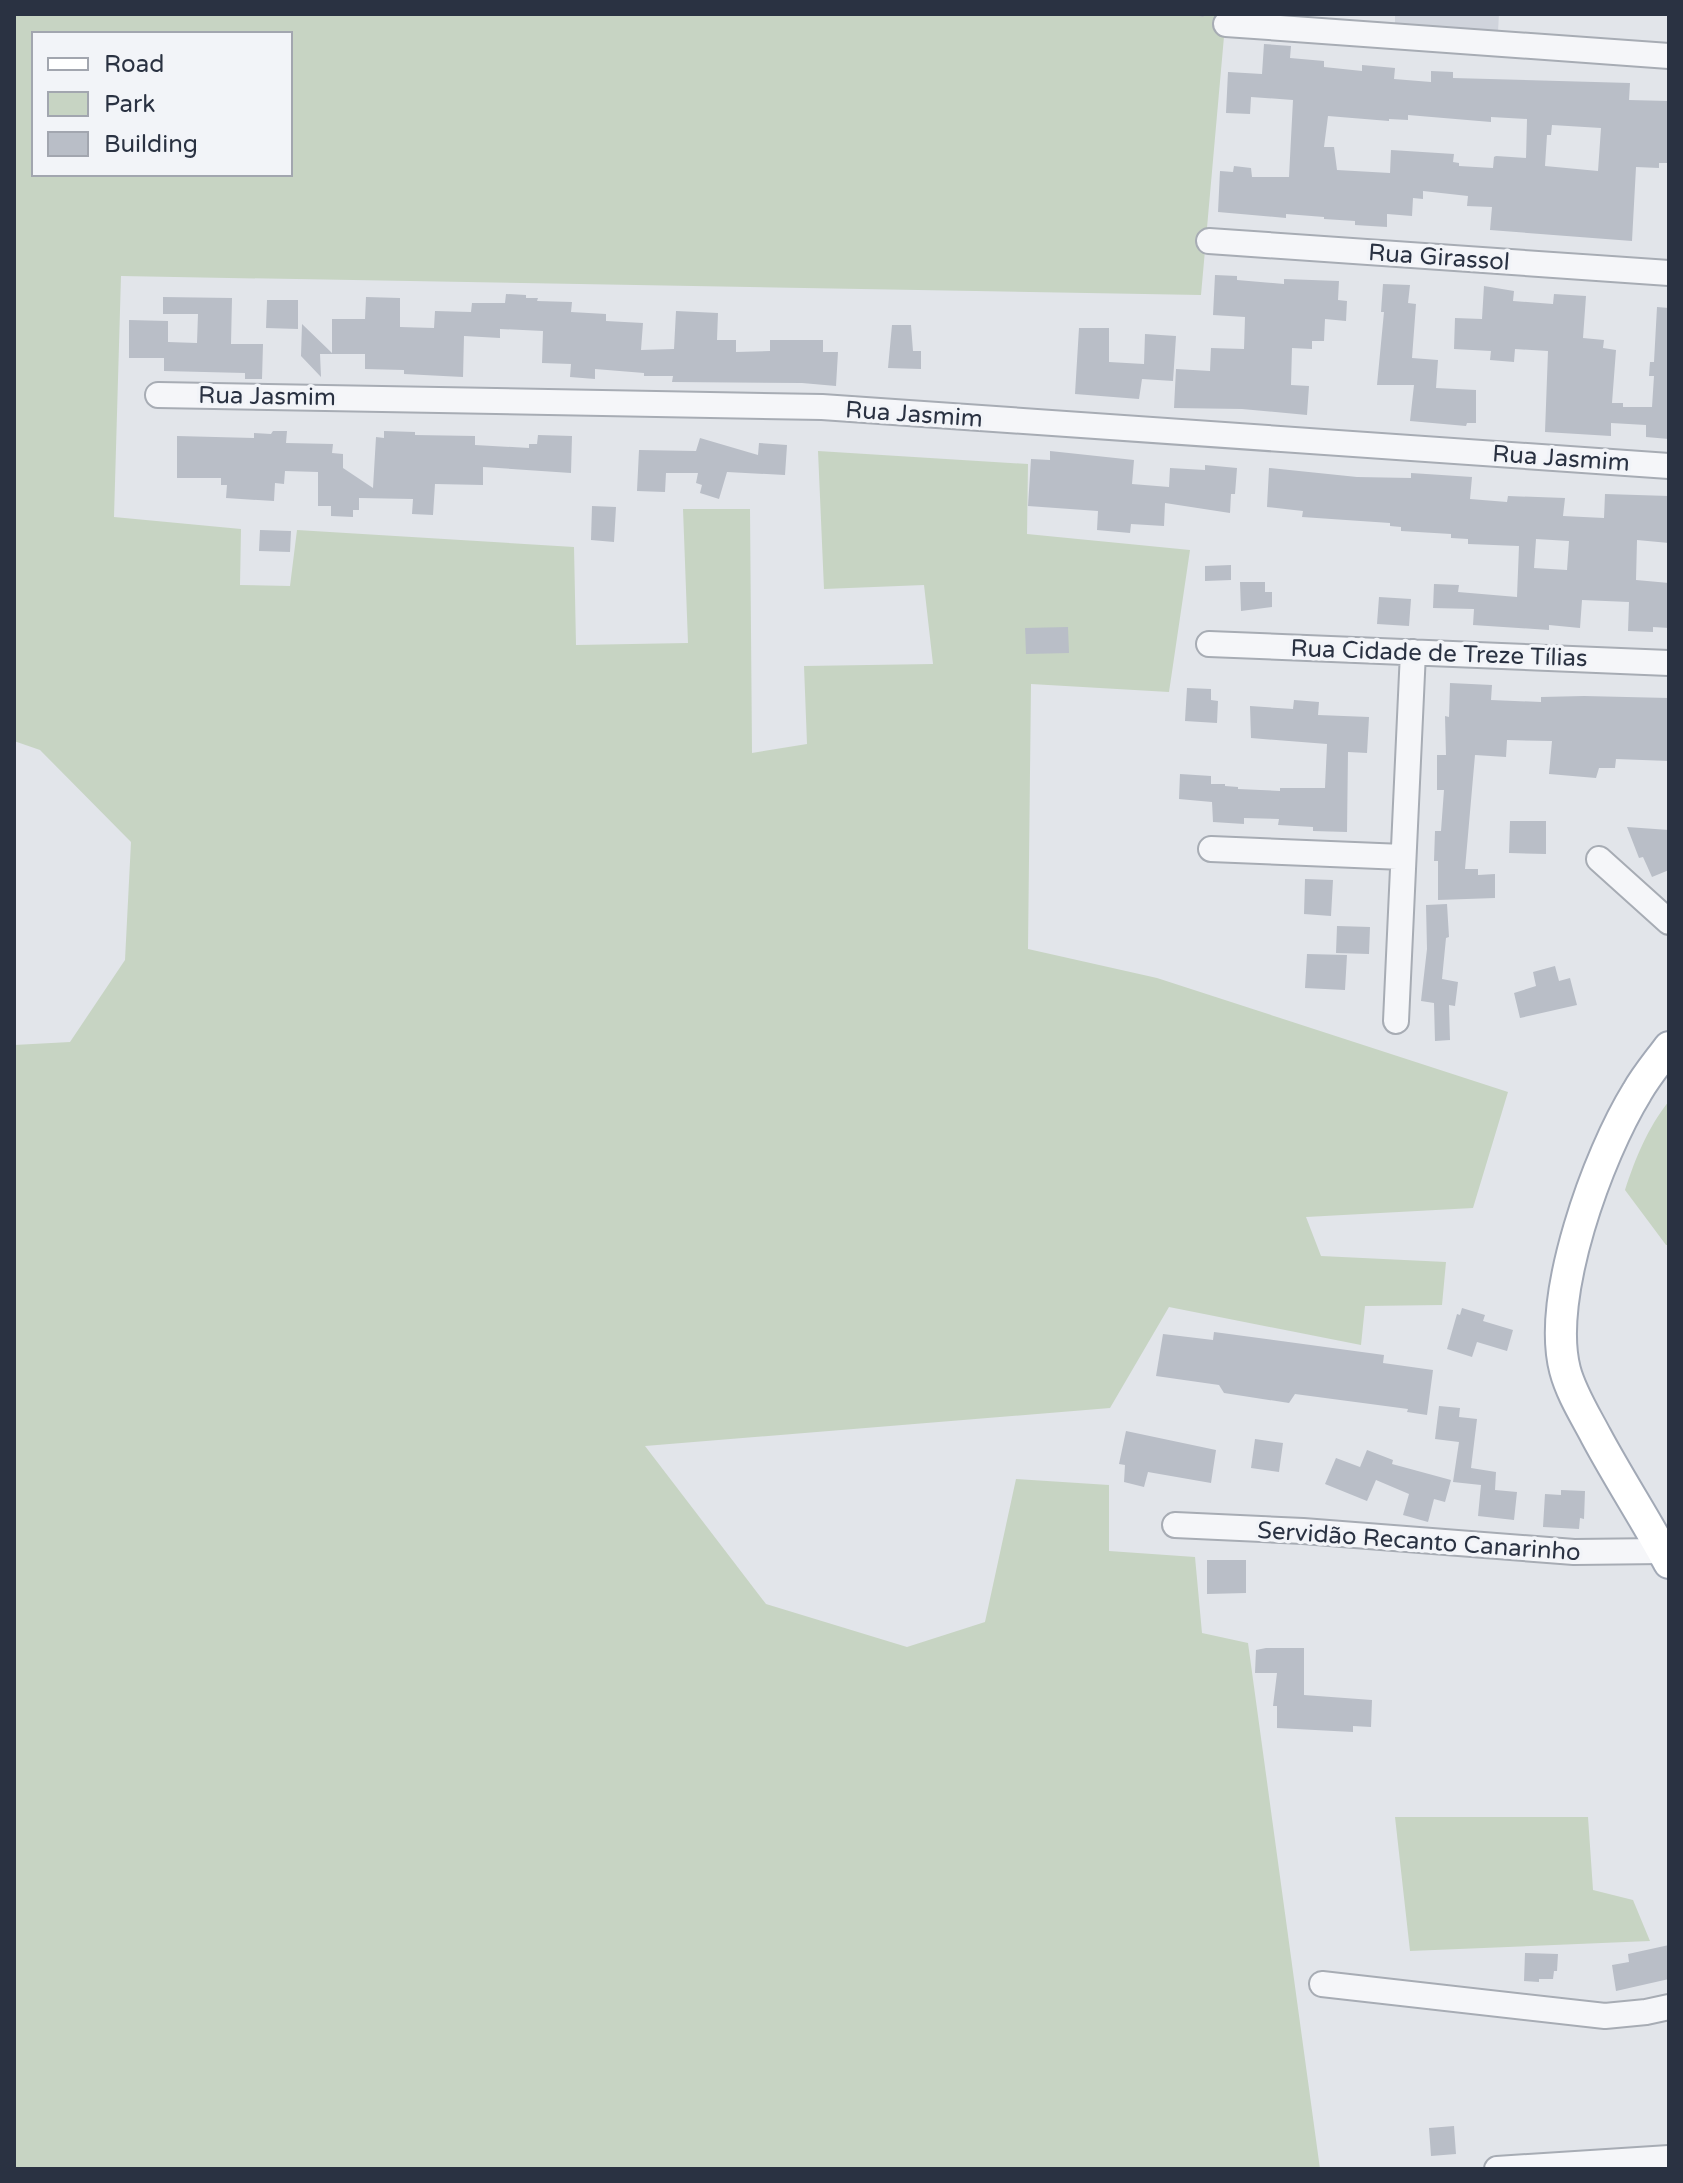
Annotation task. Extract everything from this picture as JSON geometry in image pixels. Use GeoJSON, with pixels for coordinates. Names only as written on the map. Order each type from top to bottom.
{"type":"FeatureCollection","features":[{"type":"Feature","properties":{"kind":"main road"},"geometry":{"type":"LineString","coordinates":[[1666,1557],[1581,1407],[1565,1370],[1561,1335],[1563,1292],[1603,1162],[1637,1092],[1669,1047]]}},
{"type":"Feature","properties":{"kind":"street"},"geometry":{"type":"LineString","coordinates":[[1226,24],[1669,56]]}},
{"type":"Feature","properties":{"kind":"street","name":"Rua Girassol"},"geometry":{"type":"LineString","coordinates":[[1209,241],[1669,273]]}},
{"type":"Feature","properties":{"kind":"street","name":"Rua Jasmim"},"geometry":{"type":"LineString","coordinates":[[158,395],[822,407],[1669,466]]}},
{"type":"Feature","properties":{"kind":"street","name":"Rua Cidade de Treze Tílias"},"geometry":{"type":"LineString","coordinates":[[1209,644],[1669,663]]}},
{"type":"Feature","properties":{"kind":"street"},"geometry":{"type":"LineString","coordinates":[[1396,1021],[1413,652]]}},
{"type":"Feature","properties":{"kind":"street"},"geometry":{"type":"LineString","coordinates":[[1211,849],[1403,857]]}},
{"type":"Feature","properties":{"kind":"street"},"geometry":{"type":"LineString","coordinates":[[1599,859],[1669,922]]}},
{"type":"Feature","properties":{"kind":"street","name":"Servidão Recanto Canarinho"},"geometry":{"type":"LineString","coordinates":[[1175,1525],[1666,1557]]}},
{"type":"Feature","properties":{"kind":"street"},"geometry":{"type":"LineString","coordinates":[[1322,1984],[1605,2016],[1669,2007]]}},
{"type":"Feature","properties":{"kind":"street"},"geometry":{"type":"LineString","coordinates":[[1497,2169],[1669,2158]]}},
{"type":"Feature","properties":{"kind":"shaded area"},"geometry":{"type":"Polygon","coordinates":[[[1395,14],[1499,14],[1498,31],[1395,24],[1395,14]]]}},
{"type":"Feature","properties":{"kind":"green space"},"geometry":{"type":"Polygon","coordinates":[[[14,14],[1226,14],[1201,295],[121,276],[114,517],[241,529],[240,585],[290,586],[297,530],[574,547],[576,645],[688,643],[683,509],[750,509],[752,753],[807,744],[804,666],[933,664],[924,585],[824,589],[818,451],[1028,464],[1027,534],[1190,550],[1169,692],[1031,684],[1028,949],[1157,978],[1508,1092],[1473,1208],[1306,1217],[1321,1256],[1446,1262],[1442,1305],[1365,1306],[1361,1345],[1169,1307],[1110,1408],[645,1446],[766,1604],[907,1647],[985,1622],[1016,1479],[1109,1485],[1109,1551],[1195,1557],[1202,1633],[1248,1643],[1320,2169],[14,2169],[14,1045],[70,1042],[125,960],[131,842],[40,750],[14,741],[14,14]]]}},
{"type":"Feature","properties":{"kind":"green space"},"geometry":{"type":"Polygon","coordinates":[[[1669,1101],[1669,1245],[1666,1245],[1625,1190],[1643,1144],[1669,1101]]]}},
{"type":"Feature","properties":{"kind":"green space"},"geometry":{"type":"Polygon","coordinates":[[[1395,1817],[1588,1817],[1593,1890],[1633,1900],[1650,1941],[1410,1951],[1395,1817]]]}},
{"type":"Feature","properties":{"kind":"building"},"geometry":{"type":"Polygon","coordinates":[[[1264,44],[1291,46],[1290,58],[1324,61],[1324,67],[1362,71],[1362,65],[1395,68],[1394,79],[1431,82],[1431,71],[1453,72],[1453,78],[1630,83],[1629,100],[1669,101],[1669,163],[1659,163],[1659,168],[1636,167],[1632,241],[1490,230],[1492,207],[1467,206],[1468,196],[1423,191],[1423,199],[1413,198],[1412,216],[1387,214],[1387,227],[1355,225],[1355,221],[1324,217],[1286,214],[1286,218],[1218,212],[1220,171],[1233,172],[1234,166],[1251,168],[1252,177],[1289,177],[1293,100],[1251,97],[1250,114],[1226,113],[1228,72],[1262,74],[1264,44]],[[1408,115],[1408,120],[1389,121],[1328,116],[1324,147],[1334,147],[1337,170],[1390,173],[1391,150],[1454,154],[1453,162],[1459,163],[1459,166],[1493,168],[1496,156],[1526,158],[1527,119],[1491,117],[1491,122],[1408,115]],[[1552,125],[1551,135],[1547,135],[1545,166],[1598,171],[1601,128],[1552,125]]]}},
{"type":"Feature","properties":{"kind":"building"},"geometry":{"type":"Polygon","coordinates":[[[1215,275],[1284,284],[1284,279],[1339,281],[1338,300],[1347,301],[1346,321],[1325,319],[1324,341],[1312,341],[1312,349],[1292,348],[1291,385],[1309,386],[1307,415],[1242,409],[1174,408],[1176,369],[1210,371],[1211,348],[1244,349],[1245,317],[1213,315],[1215,275]]]}},
{"type":"Feature","properties":{"kind":"building"},"geometry":{"type":"Polygon","coordinates":[[[1383,284],[1410,285],[1408,303],[1416,304],[1412,358],[1438,360],[1436,388],[1476,390],[1476,423],[1467,423],[1466,426],[1410,421],[1414,385],[1377,385],[1384,312],[1381,312],[1383,284]]]}},
{"type":"Feature","properties":{"kind":"building"},"geometry":{"type":"Polygon","coordinates":[[[1484,286],[1514,291],[1513,301],[1553,304],[1554,294],[1586,296],[1583,338],[1604,340],[1603,348],[1616,350],[1612,403],[1623,403],[1623,407],[1652,407],[1654,376],[1649,376],[1650,362],[1654,362],[1657,307],[1669,308],[1669,439],[1646,437],[1646,425],[1611,423],[1611,436],[1545,432],[1548,351],[1515,349],[1514,362],[1490,360],[1491,351],[1454,349],[1455,318],[1482,319],[1484,286]]]}},
{"type":"Feature","properties":{"kind":"building"},"geometry":{"type":"Polygon","coordinates":[[[506,294],[526,295],[526,298],[538,298],[537,301],[572,302],[571,312],[606,314],[606,321],[643,323],[641,350],[674,349],[676,311],[718,313],[717,340],[736,340],[736,352],[770,351],[770,340],[823,340],[823,352],[838,352],[836,386],[672,382],[673,376],[644,376],[644,373],[595,369],[595,379],[570,377],[571,364],[542,363],[543,331],[500,329],[500,338],[464,336],[463,377],[365,369],[365,354],[320,354],[321,377],[301,356],[302,324],[332,353],[332,319],[365,319],[366,297],[400,298],[400,327],[434,328],[435,311],[471,312],[472,303],[505,303],[506,294]]]}},
{"type":"Feature","properties":{"kind":"building"},"geometry":{"type":"Polygon","coordinates":[[[163,297],[232,298],[231,344],[263,344],[262,379],[245,379],[245,373],[164,371],[164,358],[129,358],[129,320],[168,321],[168,342],[197,343],[198,314],[163,314],[163,297]]]}},
{"type":"Feature","properties":{"kind":"building"},"geometry":{"type":"Polygon","coordinates":[[[267,300],[298,300],[298,329],[266,328],[267,300]]]}},
{"type":"Feature","properties":{"kind":"building"},"geometry":{"type":"Polygon","coordinates":[[[892,325],[911,325],[913,351],[921,351],[921,369],[888,368],[892,325]]]}},
{"type":"Feature","properties":{"kind":"building"},"geometry":{"type":"Polygon","coordinates":[[[1079,328],[1109,328],[1109,362],[1144,364],[1145,334],[1176,336],[1173,381],[1142,379],[1139,399],[1075,394],[1079,328]]]}},
{"type":"Feature","properties":{"kind":"building"},"geometry":{"type":"Polygon","coordinates":[[[273,431],[287,431],[286,443],[333,444],[332,453],[343,454],[343,468],[373,488],[376,437],[384,438],[384,431],[475,436],[475,445],[529,448],[529,444],[537,444],[538,435],[572,436],[571,473],[483,467],[483,485],[435,484],[433,515],[412,514],[413,499],[359,498],[359,510],[353,510],[353,517],[331,516],[331,506],[318,506],[318,472],[285,471],[284,484],[275,483],[274,501],[226,498],[227,485],[221,485],[221,478],[177,478],[177,436],[254,438],[254,433],[271,434],[273,431]]]}},
{"type":"Feature","properties":{"kind":"building"},"geometry":{"type":"Polygon","coordinates":[[[700,438],[758,455],[759,443],[787,445],[785,475],[727,472],[719,499],[700,493],[702,485],[696,483],[698,473],[666,473],[665,492],[637,491],[639,450],[696,451],[700,438]]]}},
{"type":"Feature","properties":{"kind":"building"},"geometry":{"type":"Polygon","coordinates":[[[1050,451],[1134,460],[1132,484],[1169,487],[1170,468],[1205,470],[1205,465],[1237,468],[1230,513],[1165,503],[1164,526],[1131,524],[1130,533],[1097,530],[1098,511],[1028,506],[1031,459],[1050,460],[1050,451]]]}},
{"type":"Feature","properties":{"kind":"building"},"geometry":{"type":"Polygon","coordinates":[[[1269,468],[1357,477],[1411,478],[1411,473],[1472,477],[1470,499],[1507,502],[1508,496],[1565,498],[1563,516],[1604,518],[1605,494],[1669,496],[1669,543],[1637,540],[1636,580],[1669,583],[1669,628],[1653,627],[1653,632],[1628,631],[1629,602],[1582,600],[1580,628],[1549,625],[1549,630],[1473,625],[1474,609],[1433,608],[1434,584],[1459,585],[1458,592],[1517,597],[1519,546],[1468,544],[1468,539],[1451,538],[1451,534],[1401,531],[1401,527],[1390,526],[1390,523],[1302,517],[1303,511],[1267,507],[1269,468]],[[1536,539],[1534,568],[1567,570],[1569,541],[1536,539]]]}},
{"type":"Feature","properties":{"kind":"building"},"geometry":{"type":"Polygon","coordinates":[[[592,506],[616,507],[614,542],[591,540],[592,506]]]}},
{"type":"Feature","properties":{"kind":"building"},"geometry":{"type":"Polygon","coordinates":[[[260,530],[291,531],[290,552],[259,551],[260,530]]]}},
{"type":"Feature","properties":{"kind":"building"},"geometry":{"type":"Polygon","coordinates":[[[1231,565],[1231,580],[1205,581],[1205,566],[1231,565]]]}},
{"type":"Feature","properties":{"kind":"building"},"geometry":{"type":"Polygon","coordinates":[[[1240,582],[1265,582],[1265,592],[1272,592],[1272,607],[1241,611],[1240,582]]]}},
{"type":"Feature","properties":{"kind":"building"},"geometry":{"type":"Polygon","coordinates":[[[1379,597],[1411,599],[1409,626],[1377,624],[1379,597]]]}},
{"type":"Feature","properties":{"kind":"building"},"geometry":{"type":"Polygon","coordinates":[[[1068,627],[1069,653],[1026,654],[1025,628],[1068,627]]]}},
{"type":"Feature","properties":{"kind":"building"},"geometry":{"type":"Polygon","coordinates":[[[1450,683],[1492,685],[1491,700],[1541,702],[1541,697],[1584,696],[1669,698],[1669,761],[1616,759],[1615,768],[1599,768],[1596,778],[1549,774],[1552,741],[1507,740],[1506,757],[1475,755],[1465,869],[1478,869],[1478,875],[1495,874],[1495,898],[1438,900],[1435,831],[1441,831],[1444,790],[1437,790],[1437,755],[1446,755],[1445,716],[1449,717],[1450,683]]]}},
{"type":"Feature","properties":{"kind":"building"},"geometry":{"type":"Polygon","coordinates":[[[1187,688],[1211,689],[1211,700],[1218,701],[1217,723],[1185,721],[1187,688]]]}},
{"type":"Feature","properties":{"kind":"building"},"geometry":{"type":"Polygon","coordinates":[[[1294,700],[1319,702],[1318,715],[1369,717],[1367,753],[1348,752],[1347,832],[1313,831],[1313,827],[1278,825],[1279,819],[1244,818],[1244,824],[1213,822],[1212,802],[1179,799],[1180,774],[1211,776],[1211,784],[1225,784],[1238,789],[1280,791],[1280,788],[1325,788],[1327,744],[1251,738],[1250,706],[1293,709],[1294,700]]]}},
{"type":"Feature","properties":{"kind":"building"},"geometry":{"type":"Polygon","coordinates":[[[1510,821],[1546,821],[1546,854],[1509,853],[1510,821]]]}},
{"type":"Feature","properties":{"kind":"building"},"geometry":{"type":"Polygon","coordinates":[[[1627,827],[1669,830],[1669,870],[1652,877],[1643,857],[1639,858],[1627,827]]]}},
{"type":"Feature","properties":{"kind":"building"},"geometry":{"type":"Polygon","coordinates":[[[1305,879],[1333,880],[1331,916],[1304,914],[1305,879]]]}},
{"type":"Feature","properties":{"kind":"building"},"geometry":{"type":"Polygon","coordinates":[[[1447,904],[1449,937],[1446,938],[1442,979],[1458,982],[1455,1006],[1449,1005],[1450,1040],[1435,1041],[1434,1003],[1421,1001],[1427,949],[1426,905],[1447,904]]]}},
{"type":"Feature","properties":{"kind":"building"},"geometry":{"type":"Polygon","coordinates":[[[1337,926],[1370,927],[1369,954],[1336,953],[1337,926]]]}},
{"type":"Feature","properties":{"kind":"building"},"geometry":{"type":"Polygon","coordinates":[[[1307,954],[1347,955],[1345,990],[1305,988],[1307,954]]]}},
{"type":"Feature","properties":{"kind":"building"},"geometry":{"type":"Polygon","coordinates":[[[1555,966],[1559,981],[1570,978],[1577,1005],[1520,1018],[1514,993],[1536,986],[1533,972],[1555,966]]]}},
{"type":"Feature","properties":{"kind":"building"},"geometry":{"type":"Polygon","coordinates":[[[1462,1308],[1485,1315],[1483,1321],[1513,1330],[1507,1351],[1477,1342],[1472,1357],[1447,1349],[1457,1314],[1460,1315],[1462,1308]]]}},
{"type":"Feature","properties":{"kind":"building"},"geometry":{"type":"Polygon","coordinates":[[[1214,1332],[1384,1355],[1383,1363],[1433,1370],[1427,1415],[1407,1412],[1408,1409],[1295,1394],[1289,1403],[1224,1393],[1219,1385],[1156,1376],[1163,1334],[1213,1340],[1214,1332]]]}},
{"type":"Feature","properties":{"kind":"building"},"geometry":{"type":"Polygon","coordinates":[[[1439,1406],[1460,1408],[1459,1417],[1477,1419],[1471,1468],[1496,1472],[1495,1490],[1517,1492],[1514,1520],[1478,1516],[1481,1485],[1453,1482],[1459,1442],[1435,1439],[1439,1406]]]}},
{"type":"Feature","properties":{"kind":"building"},"geometry":{"type":"Polygon","coordinates":[[[1126,1431],[1216,1450],[1211,1483],[1148,1472],[1144,1487],[1124,1482],[1125,1465],[1119,1464],[1126,1431]]]}},
{"type":"Feature","properties":{"kind":"building"},"geometry":{"type":"Polygon","coordinates":[[[1255,1439],[1283,1443],[1279,1472],[1251,1468],[1255,1439]]]}},
{"type":"Feature","properties":{"kind":"building"},"geometry":{"type":"Polygon","coordinates":[[[1367,1450],[1393,1460],[1392,1464],[1451,1480],[1445,1502],[1434,1499],[1428,1522],[1403,1515],[1409,1494],[1376,1480],[1367,1501],[1325,1484],[1336,1458],[1360,1467],[1367,1450]]]}},
{"type":"Feature","properties":{"kind":"building"},"geometry":{"type":"Polygon","coordinates":[[[1561,1490],[1585,1491],[1584,1519],[1580,1518],[1579,1529],[1543,1527],[1545,1494],[1561,1495],[1561,1490]]]}},
{"type":"Feature","properties":{"kind":"building"},"geometry":{"type":"Polygon","coordinates":[[[1207,1560],[1246,1560],[1246,1593],[1207,1594],[1207,1560]]]}},
{"type":"Feature","properties":{"kind":"building"},"geometry":{"type":"Polygon","coordinates":[[[1304,1648],[1304,1695],[1372,1700],[1371,1727],[1353,1726],[1353,1732],[1277,1728],[1277,1706],[1273,1706],[1277,1673],[1255,1673],[1256,1650],[1304,1648]]]}},
{"type":"Feature","properties":{"kind":"building"},"geometry":{"type":"Polygon","coordinates":[[[1669,1945],[1669,1979],[1616,1991],[1612,1965],[1629,1962],[1628,1954],[1669,1945]]]}},
{"type":"Feature","properties":{"kind":"building"},"geometry":{"type":"Polygon","coordinates":[[[1525,1953],[1558,1954],[1553,1979],[1524,1981],[1525,1953]]]}},
{"type":"Feature","properties":{"kind":"building"},"geometry":{"type":"Polygon","coordinates":[[[1454,2126],[1456,2154],[1431,2156],[1429,2128],[1454,2126]]]}}]}
